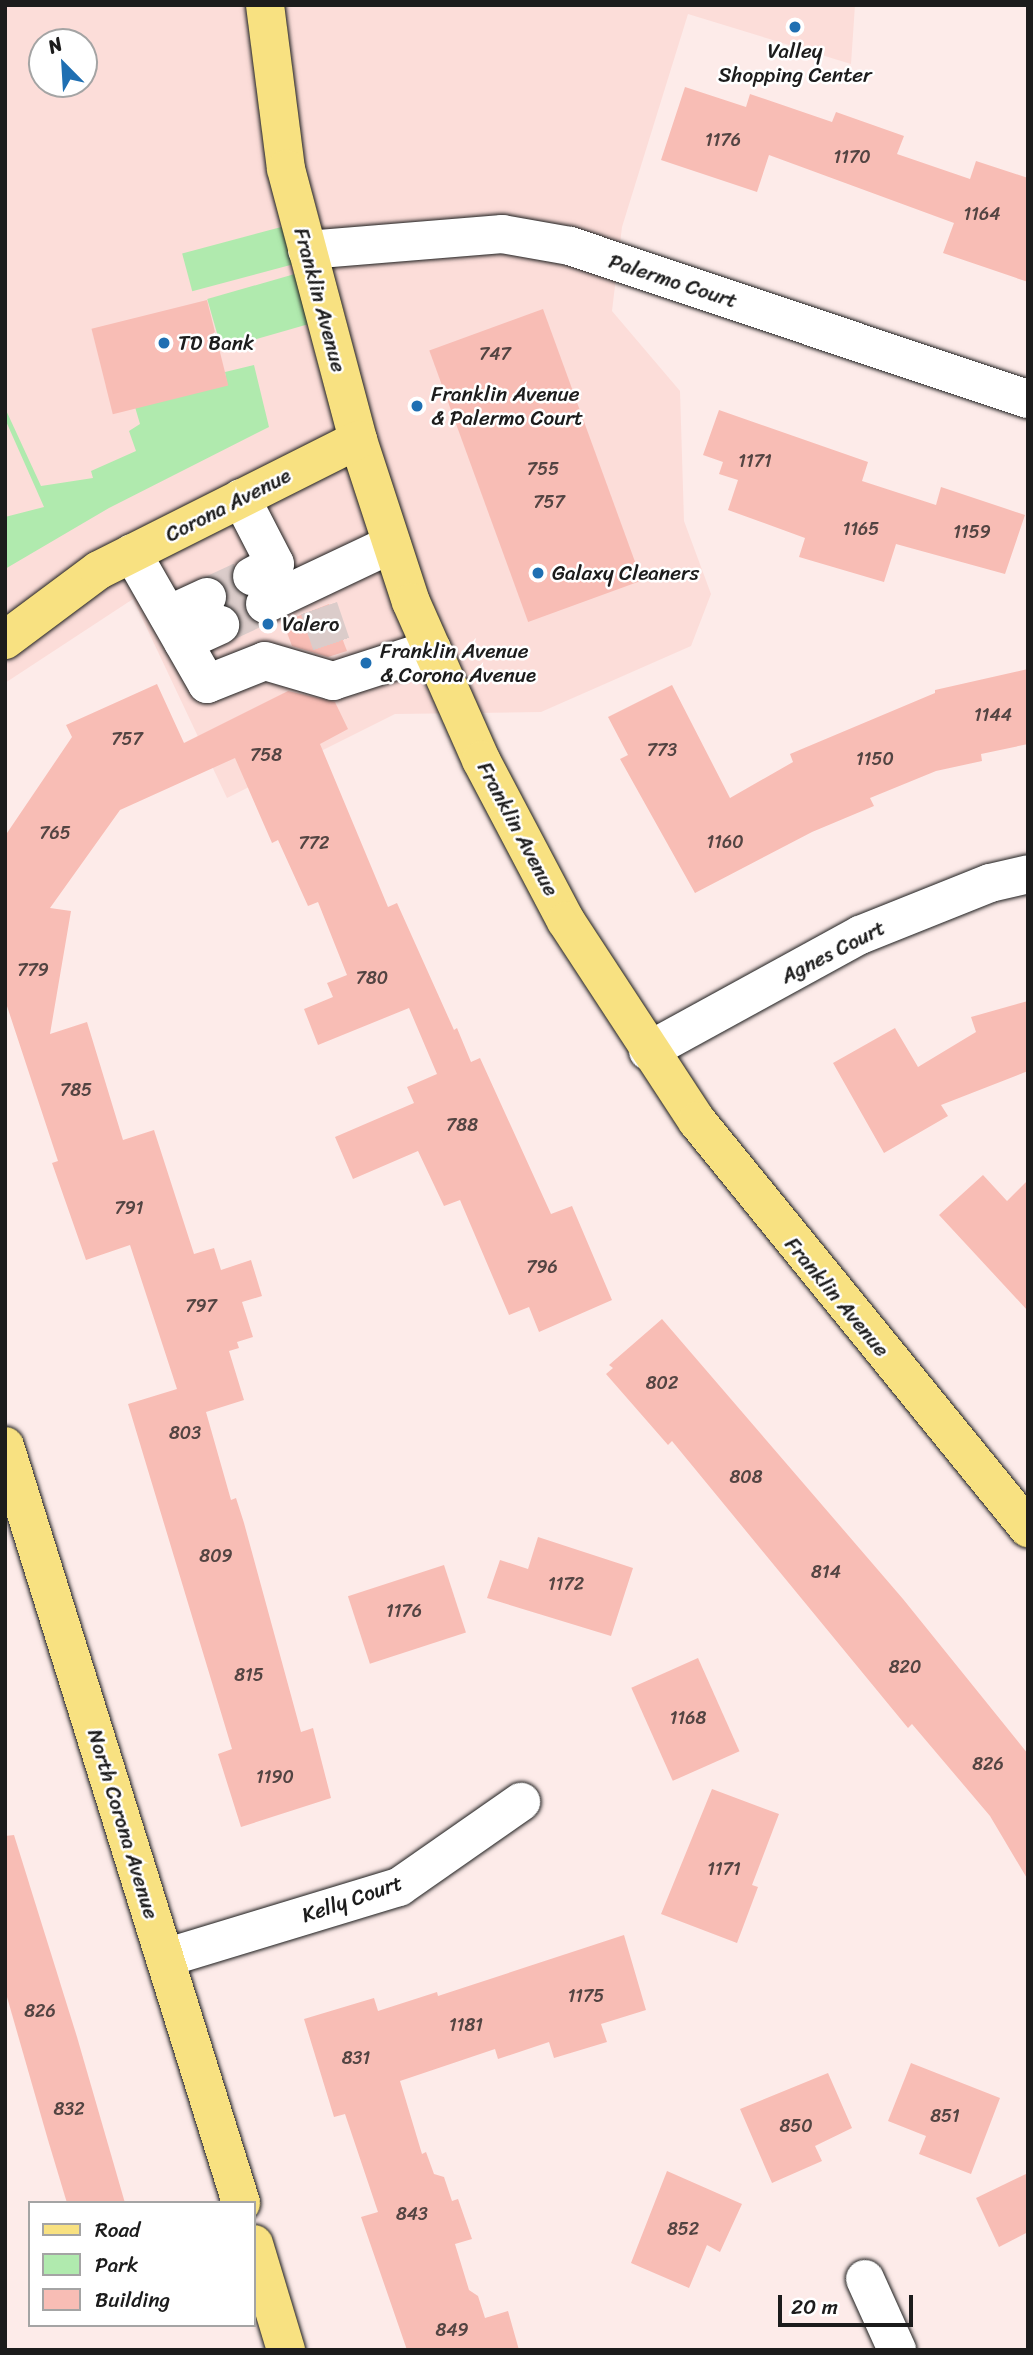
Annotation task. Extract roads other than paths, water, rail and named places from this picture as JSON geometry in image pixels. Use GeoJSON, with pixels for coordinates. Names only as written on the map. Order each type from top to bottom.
{"type":"FeatureCollection","features":[{"type":"Feature","properties":{"kind":"main road","name":"Franklin Avenue"},"geometry":{"type":"LineString","coordinates":[[264,5],[286,169],[358,440],[392,544],[432,649],[481,760],[559,908],[648,1052],[765,1210],[1028,1528]]}},
{"type":"Feature","properties":{"kind":"main road","name":"Corona Avenue"},"geometry":{"type":"LineString","coordinates":[[116,562],[358,440]]}},
{"type":"Feature","properties":{"kind":"main road"},"geometry":{"type":"LineString","coordinates":[[5,640],[116,562]]}},
{"type":"Feature","properties":{"kind":"main road","name":"North Corona Avenue"},"geometry":{"type":"LineString","coordinates":[[5,1446],[240,2201]]}},
{"type":"Feature","properties":{"kind":"main road"},"geometry":{"type":"LineString","coordinates":[[256,2251],[286,2350]]}},
{"type":"Feature","properties":{"kind":"street","name":"Palermo Court"},"geometry":{"type":"LineString","coordinates":[[307,250],[502,234],[570,246],[1028,399]]}},
{"type":"Feature","properties":{"kind":"street"},"geometry":{"type":"LineString","coordinates":[[241,498],[285,588],[392,544]]}},
{"type":"Feature","properties":{"kind":"street"},"geometry":{"type":"LineString","coordinates":[[116,562],[176,629],[207,684],[265,662],[334,681],[339,666],[432,649]]}},
{"type":"Feature","properties":{"kind":"street"},"geometry":{"type":"LineString","coordinates":[[176,629],[214,611]]}},
{"type":"Feature","properties":{"kind":"street","name":"Agnes Court"},"geometry":{"type":"LineString","coordinates":[[648,1052],[860,935],[990,883],[1028,874]]}},
{"type":"Feature","properties":{"kind":"street","name":"Kelly Court"},"geometry":{"type":"LineString","coordinates":[[165,1958],[399,1887],[521,1802]]}},
{"type":"Feature","properties":{"kind":"street"},"geometry":{"type":"LineString","coordinates":[[865,2280],[897,2350]]}},
{"type":"Feature","properties":{"kind":"tunnel"},"geometry":{"type":"LineString","coordinates":[[207,597],[252,576]]}},
{"type":"Feature","properties":{"kind":"tunnel"},"geometry":{"type":"LineString","coordinates":[[220,625],[265,604]]}},
{"type":"Feature","properties":{"kind":"tunnel"},"geometry":{"type":"LineString","coordinates":[[319,608],[335,655]]}},
{"type":"Feature","properties":{"kind":"place","name":"Valley Shopping Center"},"geometry":{"type":"Point","coordinates":[795,27]}},
{"type":"Feature","properties":{"kind":"place","name":"TD Bank"},"geometry":{"type":"Point","coordinates":[164,343]}},
{"type":"Feature","properties":{"kind":"place","name":"Franklin Avenue & Palermo Court"},"geometry":{"type":"Point","coordinates":[417,406]}},
{"type":"Feature","properties":{"kind":"place","name":"Galaxy Cleaners"},"geometry":{"type":"Point","coordinates":[538,573]}},
{"type":"Feature","properties":{"kind":"place","name":"Valero"},"geometry":{"type":"Point","coordinates":[268,624]}},
{"type":"Feature","properties":{"kind":"place","name":"Franklin Avenue & Corona Avenue"},"geometry":{"type":"Point","coordinates":[366,663]}}]}
